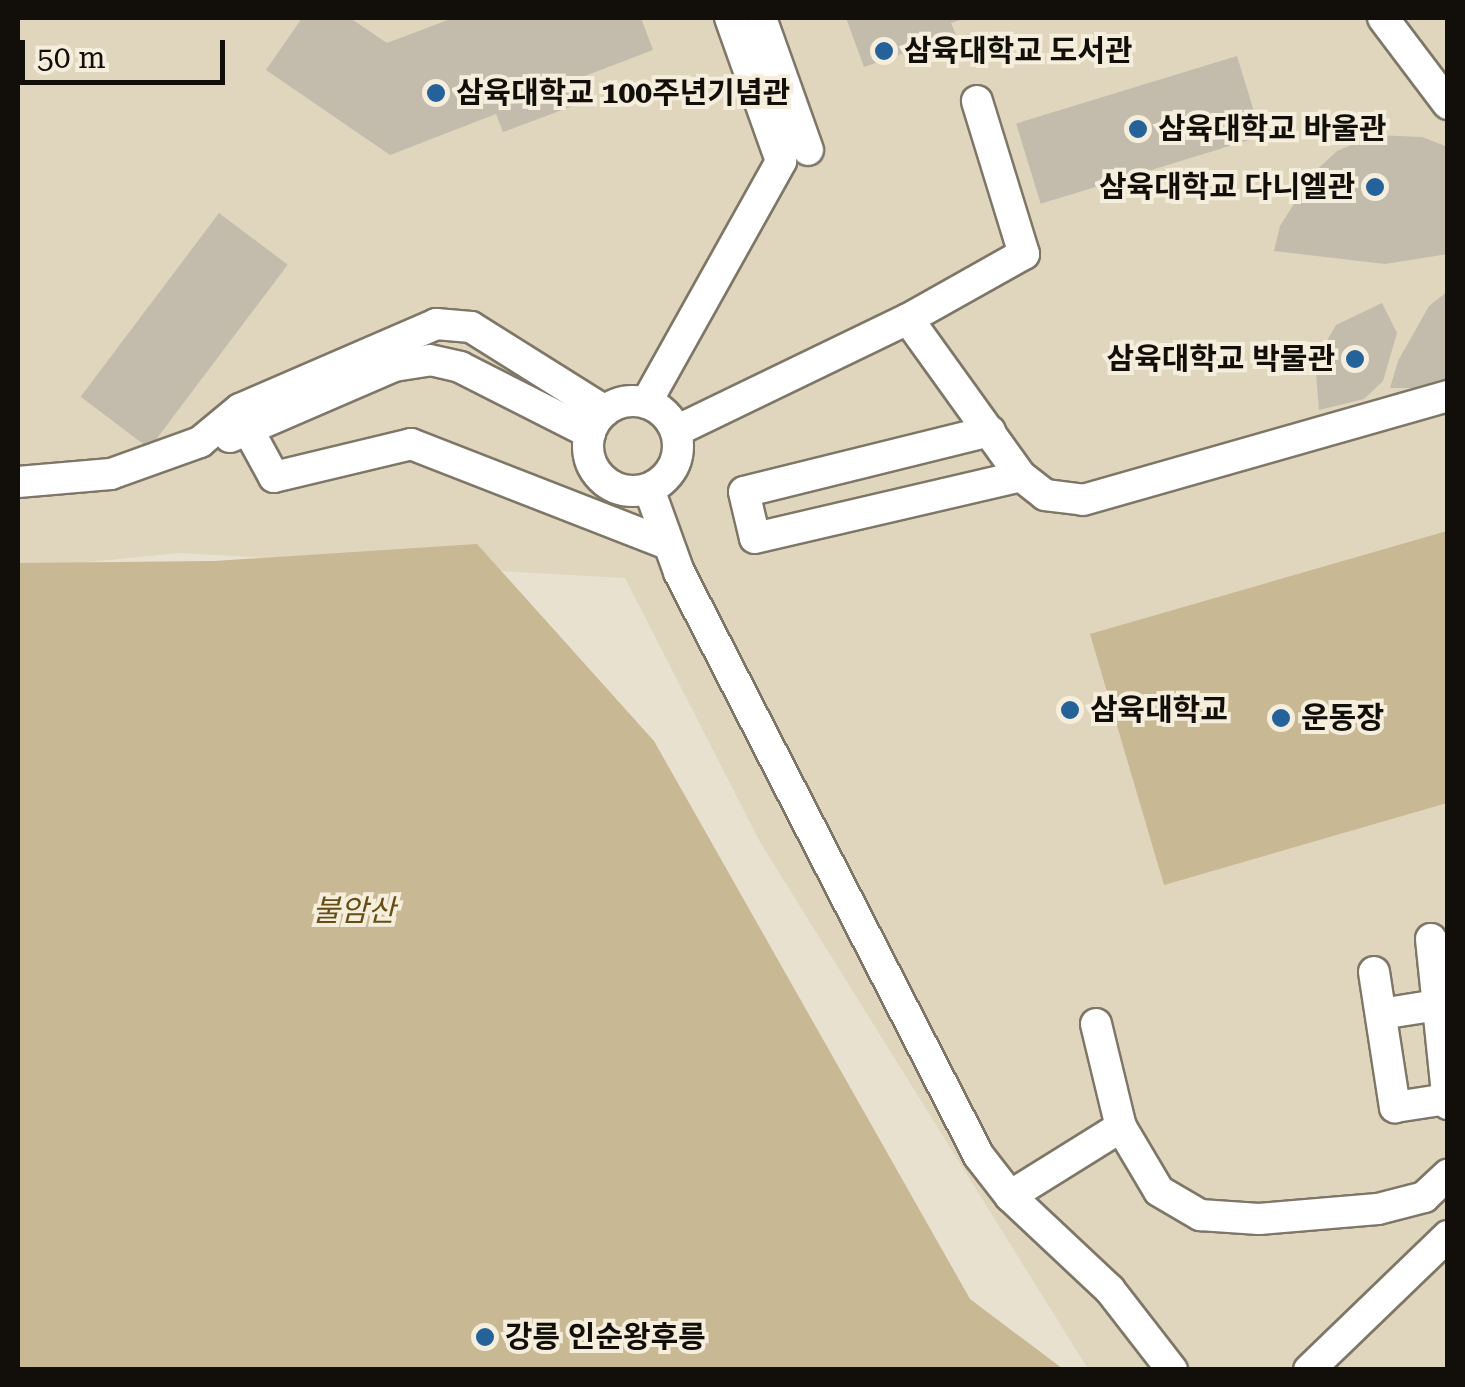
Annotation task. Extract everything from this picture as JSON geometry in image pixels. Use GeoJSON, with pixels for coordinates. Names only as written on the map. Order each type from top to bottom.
{"type":"FeatureCollection","features":[{"type":"Feature","properties":{"kind":"street"},"geometry":{"type":"LineString","coordinates":[[730,18],[795,156]]}},
{"type":"Feature","properties":{"kind":"street"},"geometry":{"type":"LineString","coordinates":[[18,482],[111,474],[200,442],[250,433],[394,366],[430,360],[460,367],[598,422],[646,403],[795,156],[761,18]]}},
{"type":"Feature","properties":{"kind":"street"},"geometry":{"type":"LineString","coordinates":[[1383,18],[1448,104]]}},
{"type":"Feature","properties":{"kind":"street"},"geometry":{"type":"LineString","coordinates":[[676,431],[908,319],[1024,254],[977,101]]}},
{"type":"Feature","properties":{"kind":"street"},"geometry":{"type":"LineString","coordinates":[[908,319],[1021,476],[1045,495],[1082,500],[1448,396]]}},
{"type":"Feature","properties":{"kind":"street"},"geometry":{"type":"LineString","coordinates":[[200,442],[240,409],[436,324],[472,328],[598,422]]}},
{"type":"Feature","properties":{"kind":"street"},"geometry":{"type":"LineString","coordinates":[[598,422],[598,474],[621,490],[649,489],[677,458],[676,431],[646,403]]}},
{"type":"Feature","properties":{"kind":"street"},"geometry":{"type":"LineString","coordinates":[[990,431],[744,492],[755,538],[1021,476]]}},
{"type":"Feature","properties":{"kind":"street"},"geometry":{"type":"LineString","coordinates":[[250,433],[274,477],[411,444],[668,544]]}},
{"type":"Feature","properties":{"kind":"street"},"geometry":{"type":"LineString","coordinates":[[649,489],[668,544],[980,1156],[1010,1196],[1110,1290],[1172,1370]]}},
{"type":"Feature","properties":{"kind":"street"},"geometry":{"type":"LineString","coordinates":[[1374,972],[1396,1106],[1447,1092],[1438,959]]}},
{"type":"Feature","properties":{"kind":"street"},"geometry":{"type":"LineString","coordinates":[[1381,1014],[1442,1023]]}},
{"type":"Feature","properties":{"kind":"street"},"geometry":{"type":"LineString","coordinates":[[1096,1024],[1122,1127],[1159,1191],[1200,1215],[1259,1219],[1378,1209],[1424,1197],[1448,1175]]}},
{"type":"Feature","properties":{"kind":"street"},"geometry":{"type":"LineString","coordinates":[[1010,1196],[1122,1127]]}},
{"type":"Feature","properties":{"kind":"street"},"geometry":{"type":"LineString","coordinates":[[1309,1370],[1448,1236]]}},
{"type":"Feature","properties":{"kind":"shaded area","name":"삼육대학교"},"geometry":{"type":"Polygon","coordinates":[[[18,18],[1447,18],[1447,1369],[1088,1369],[760,842],[625,578],[179,553],[18,569],[18,18]]]}},
{"type":"Feature","properties":{"kind":"green space","name":"운동장"},"geometry":{"type":"Polygon","coordinates":[[[1447,531],[1447,803],[1164,885],[1090,634],[1447,531]]]}},
{"type":"Feature","properties":{"kind":"green space","name":"불암산"},"geometry":{"type":"Polygon","coordinates":[[[477,544],[654,741],[970,1299],[1063,1369],[18,1369],[18,563],[214,561],[477,544]]]}},
{"type":"Feature","properties":{"kind":"building","name":"삼육대학교 100주년기념관"},"geometry":{"type":"Polygon","coordinates":[[[302,18],[350,18],[387,43],[453,18],[641,18],[653,50],[569,82],[578,104],[503,132],[496,114],[390,155],[266,70],[302,18]]]}},
{"type":"Feature","properties":{"kind":"building","name":"삼육대학교 도서관"},"geometry":{"type":"Polygon","coordinates":[[[846,18],[966,18],[951,23],[956,35],[864,67],[846,18]]]}},
{"type":"Feature","properties":{"kind":"building","name":"삼육대학교 바울관"},"geometry":{"type":"Polygon","coordinates":[[[1237,56],[1262,136],[1041,204],[1016,124],[1237,56]]]}},
{"type":"Feature","properties":{"kind":"building","name":"삼육대학교 다니엘관"},"geometry":{"type":"Polygon","coordinates":[[[1375,135],[1422,137],[1448,147],[1448,254],[1385,264],[1274,251],[1280,226],[1314,172],[1337,151],[1375,135]]]}},
{"type":"Feature","properties":{"kind":"building"},"geometry":{"type":"Polygon","coordinates":[[[219,213],[288,265],[149,448],[81,397],[219,213]]]}},
{"type":"Feature","properties":{"kind":"building"},"geometry":{"type":"Polygon","coordinates":[[[1448,291],[1448,388],[1390,388],[1398,361],[1429,306],[1448,291]]]}},
{"type":"Feature","properties":{"kind":"building","name":"삼육대학교 박물관"},"geometry":{"type":"Polygon","coordinates":[[[1382,303],[1397,333],[1383,381],[1364,399],[1319,410],[1315,361],[1336,325],[1382,303]]]}},
{"type":"Feature","properties":{"kind":"place","name":"삼육대학교 도서관"},"geometry":{"type":"Point","coordinates":[884,51]}},
{"type":"Feature","properties":{"kind":"place","name":"삼육대학교 100주년기념관"},"geometry":{"type":"Point","coordinates":[436,93]}},
{"type":"Feature","properties":{"kind":"place","name":"삼육대학교 바울관"},"geometry":{"type":"Point","coordinates":[1138,129]}},
{"type":"Feature","properties":{"kind":"place","name":"삼육대학교 다니엘관"},"geometry":{"type":"Point","coordinates":[1375,187]}},
{"type":"Feature","properties":{"kind":"place","name":"삼육대학교 박물관"},"geometry":{"type":"Point","coordinates":[1355,359]}},
{"type":"Feature","properties":{"kind":"place","name":"삼육대학교"},"geometry":{"type":"Point","coordinates":[1070,710]}},
{"type":"Feature","properties":{"kind":"place","name":"운동장"},"geometry":{"type":"Point","coordinates":[1281,718]}},
{"type":"Feature","properties":{"kind":"place","name":"강릉 인순왕후릉"},"geometry":{"type":"Point","coordinates":[485,1337]}}]}
